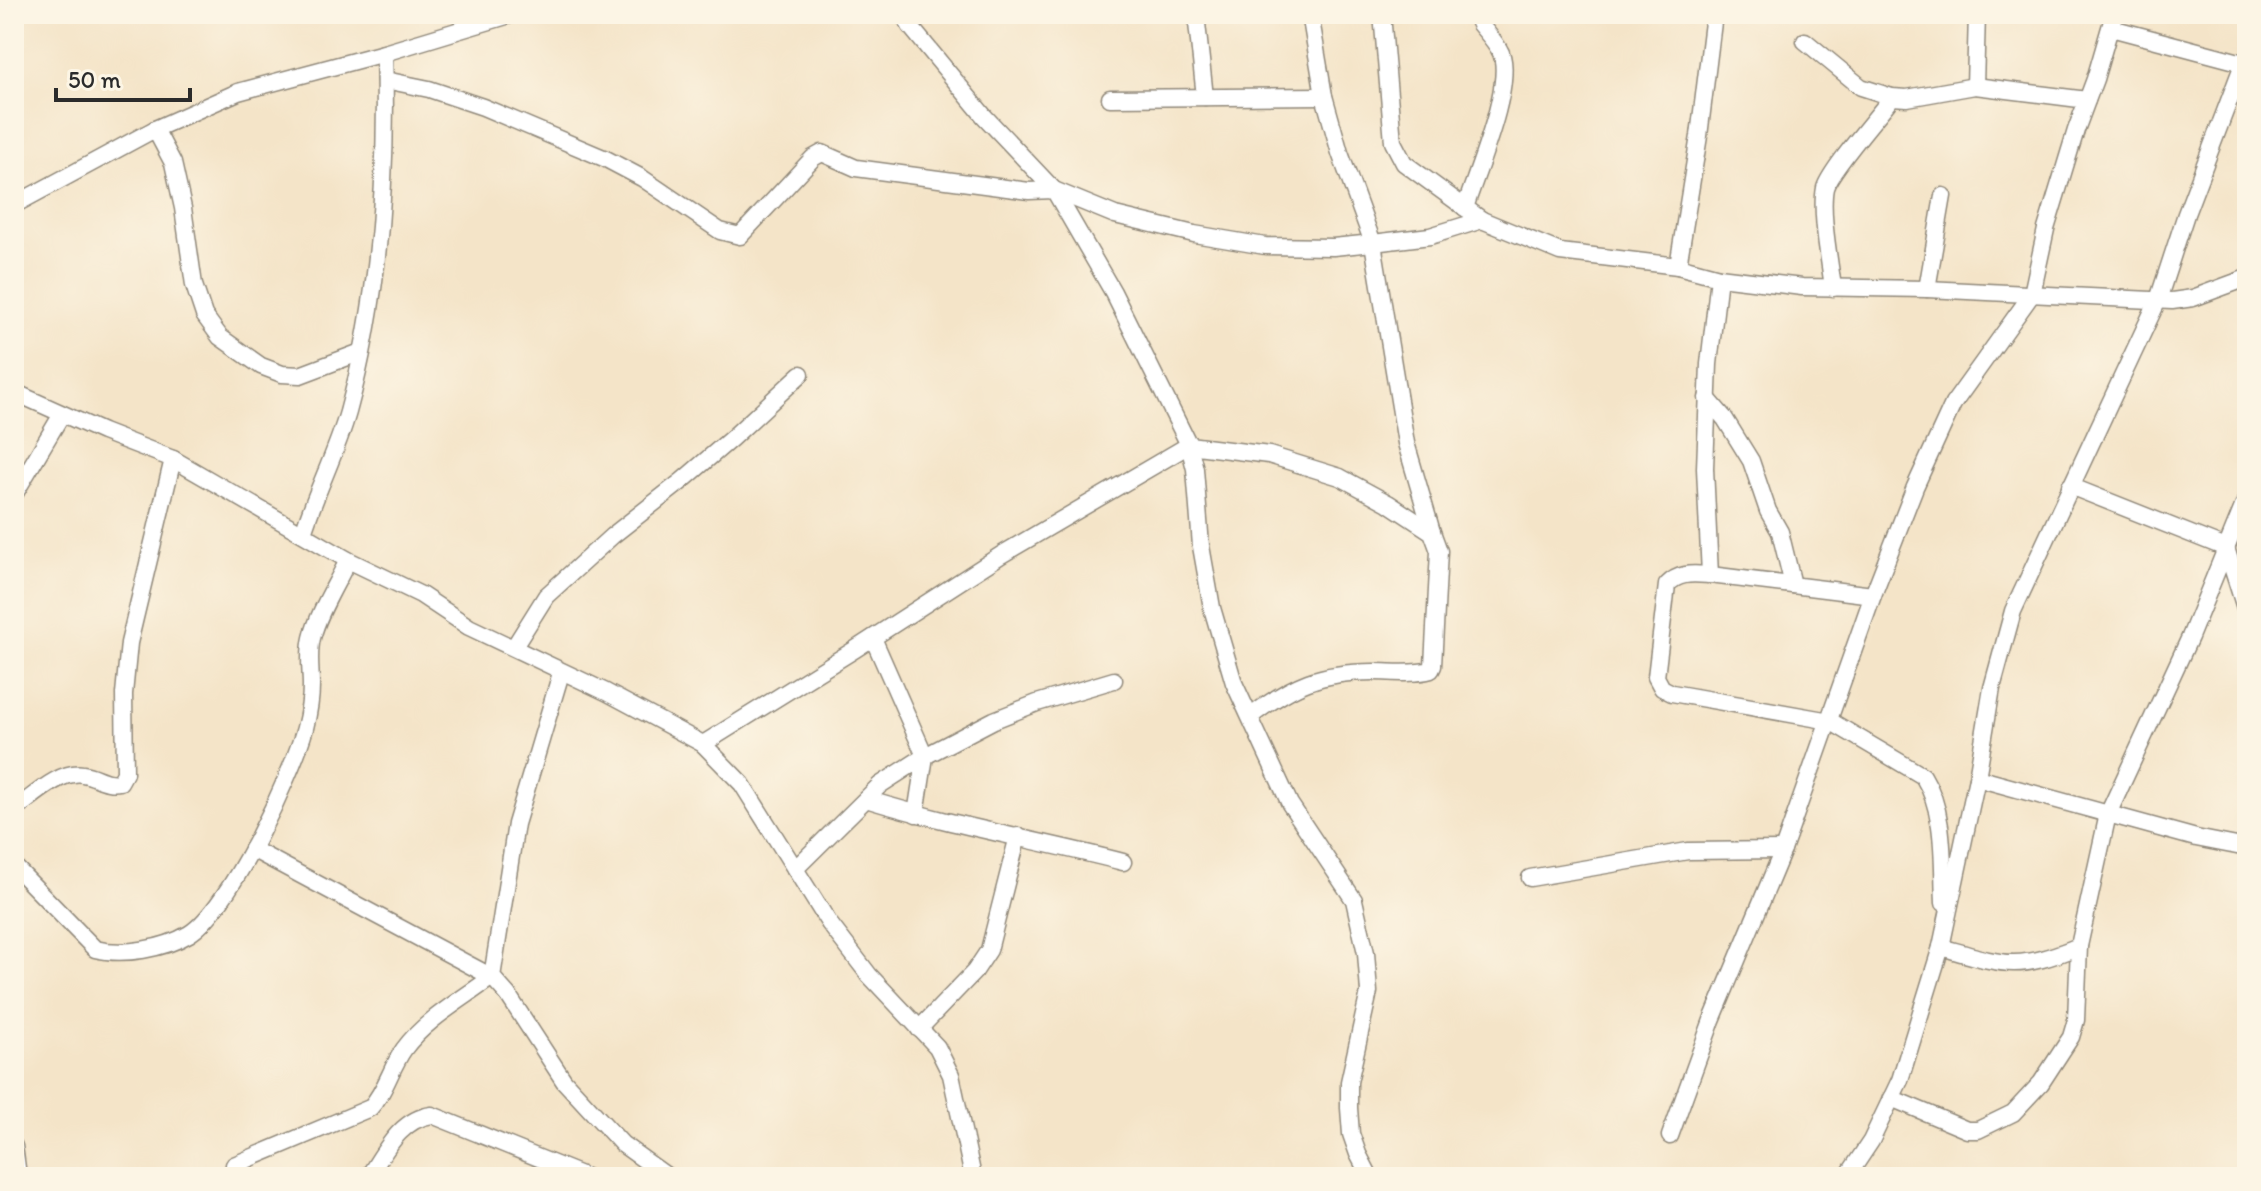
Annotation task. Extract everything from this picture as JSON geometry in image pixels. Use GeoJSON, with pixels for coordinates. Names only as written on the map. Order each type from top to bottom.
{"type":"FeatureCollection","features":[{"type":"Feature","properties":{"kind":"street"},"geometry":{"type":"LineString","coordinates":[[14,205],[155,129],[238,92],[513,14]]}},
{"type":"Feature","properties":{"kind":"street"},"geometry":{"type":"LineString","coordinates":[[904,14],[910,26],[984,116],[1054,190],[1113,292],[1189,445],[1195,469],[1201,546],[1212,608],[1234,683],[1290,804],[1354,900],[1366,953],[1369,992],[1349,1082],[1349,1108],[1351,1134],[1370,1177]]}},
{"type":"Feature","properties":{"kind":"street"},"geometry":{"type":"LineString","coordinates":[[1196,14],[1205,97]]}},
{"type":"Feature","properties":{"kind":"street"},"geometry":{"type":"LineString","coordinates":[[1251,716],[1285,691],[1313,680],[1360,672],[1431,670],[1433,666],[1439,551],[1406,443],[1373,243],[1340,153],[1324,96],[1310,14]]}},
{"type":"Feature","properties":{"kind":"street"},"geometry":{"type":"LineString","coordinates":[[1382,14],[1393,142],[1404,163],[1482,220],[1560,252],[1678,266],[1719,277],[1802,287],[1927,289],[2158,300],[2193,298],[2247,278]]}},
{"type":"Feature","properties":{"kind":"street"},"geometry":{"type":"LineString","coordinates":[[1678,266],[1699,136],[1714,14]]}},
{"type":"Feature","properties":{"kind":"street"},"geometry":{"type":"LineString","coordinates":[[1975,86],[1977,14]]}},
{"type":"Feature","properties":{"kind":"street"},"geometry":{"type":"LineString","coordinates":[[1670,1136],[1712,1020],[1783,850],[1873,595],[1915,487],[1953,404],[2032,294],[2046,229],[2112,21],[2245,64],[2170,257],[2158,300],[2013,611],[1992,688],[1977,778],[1941,947],[1900,1080],[1871,1141],[1847,1177]]}},
{"type":"Feature","properties":{"kind":"street"},"geometry":{"type":"LineString","coordinates":[[1465,208],[1501,97],[1505,74],[1501,52],[1479,23]]}},
{"type":"Feature","properties":{"kind":"street"},"geometry":{"type":"LineString","coordinates":[[1805,41],[1861,87],[1892,97],[1907,98],[1975,86],[2087,100]]}},
{"type":"Feature","properties":{"kind":"street"},"geometry":{"type":"LineString","coordinates":[[303,533],[315,494],[335,455],[373,297],[384,187],[384,53]]}},
{"type":"Feature","properties":{"kind":"street"},"geometry":{"type":"LineString","coordinates":[[385,80],[429,89],[483,107],[606,159],[642,178],[732,236],[740,236],[813,158],[822,153],[856,168],[1029,191],[1054,190],[1115,215],[1194,234],[1265,246],[1333,247],[1373,243],[1430,236],[1482,220]]}},
{"type":"Feature","properties":{"kind":"street"},"geometry":{"type":"LineString","coordinates":[[1110,98],[1324,96]]}},
{"type":"Feature","properties":{"kind":"street"},"geometry":{"type":"LineString","coordinates":[[1833,288],[1824,204],[1825,186],[1892,97]]}},
{"type":"Feature","properties":{"kind":"street"},"geometry":{"type":"LineString","coordinates":[[155,129],[173,163],[194,285],[204,315],[220,337],[261,366],[282,374],[300,375],[361,352]]}},
{"type":"Feature","properties":{"kind":"street"},"geometry":{"type":"LineString","coordinates":[[1927,289],[1943,196]]}},
{"type":"Feature","properties":{"kind":"street"},"geometry":{"type":"LineString","coordinates":[[1710,575],[1705,468],[1707,398],[1719,277]]}},
{"type":"Feature","properties":{"kind":"street"},"geometry":{"type":"LineString","coordinates":[[514,647],[546,596],[612,536],[732,438],[801,374]]}},
{"type":"Feature","properties":{"kind":"street"},"geometry":{"type":"LineString","coordinates":[[14,392],[173,459],[348,560],[421,595],[469,627],[606,692],[703,744],[742,784],[829,923],[937,1047],[951,1075],[973,1177]]}},
{"type":"Feature","properties":{"kind":"street"},"geometry":{"type":"LineString","coordinates":[[1707,398],[1725,419],[1751,461],[1768,511],[1780,532],[1793,585]]}},
{"type":"Feature","properties":{"kind":"street"},"geometry":{"type":"LineString","coordinates":[[14,495],[62,414]]}},
{"type":"Feature","properties":{"kind":"street"},"geometry":{"type":"LineString","coordinates":[[703,744],[1001,555],[1189,445],[1269,455],[1340,477],[1432,532]]}},
{"type":"Feature","properties":{"kind":"street"},"geometry":{"type":"LineString","coordinates":[[14,810],[67,774],[83,773],[110,784],[120,782],[125,773],[124,694],[129,643],[173,459]]}},
{"type":"Feature","properties":{"kind":"street"},"geometry":{"type":"LineString","coordinates":[[2070,486],[2226,548]]}},
{"type":"Feature","properties":{"kind":"street"},"geometry":{"type":"LineString","coordinates":[[1891,1098],[1972,1131],[2013,1113],[2041,1083],[2071,1037],[2076,1020],[2079,946],[2108,814],[2190,637],[2247,497]]}},
{"type":"Feature","properties":{"kind":"street"},"geometry":{"type":"LineString","coordinates":[[2226,548],[2247,614]]}},
{"type":"Feature","properties":{"kind":"street"},"geometry":{"type":"LineString","coordinates":[[14,866],[95,949],[112,953],[142,951],[189,934],[213,913],[252,849],[288,774],[305,728],[311,689],[309,654],[312,635],[348,560]]}},
{"type":"Feature","properties":{"kind":"street"},"geometry":{"type":"LineString","coordinates":[[1873,595],[1710,575],[1683,574],[1674,577],[1667,585],[1656,677],[1662,688],[1672,693],[1830,721],[1923,776],[1939,815],[1945,926]]}},
{"type":"Feature","properties":{"kind":"street"},"geometry":{"type":"LineString","coordinates":[[873,638],[925,756],[916,814]]}},
{"type":"Feature","properties":{"kind":"street"},"geometry":{"type":"LineString","coordinates":[[234,1165],[370,1108],[379,1098],[402,1051],[418,1033],[492,977],[516,824],[561,673]]}},
{"type":"Feature","properties":{"kind":"street"},"geometry":{"type":"LineString","coordinates":[[795,869],[880,785],[925,756],[994,720],[1037,703],[1114,680]]}},
{"type":"Feature","properties":{"kind":"street"},"geometry":{"type":"LineString","coordinates":[[1977,778],[2196,838],[2247,848]]}},
{"type":"Feature","properties":{"kind":"street"},"geometry":{"type":"LineString","coordinates":[[866,799],[916,814],[1123,862]]}},
{"type":"Feature","properties":{"kind":"street"},"geometry":{"type":"LineString","coordinates":[[919,1029],[975,971],[989,950],[1018,836]]}},
{"type":"Feature","properties":{"kind":"street"},"geometry":{"type":"LineString","coordinates":[[252,849],[492,977],[508,995],[564,1081],[622,1144],[668,1177]]}},
{"type":"Feature","properties":{"kind":"street"},"geometry":{"type":"LineString","coordinates":[[1530,878],[1688,851],[1783,850]]}},
{"type":"Feature","properties":{"kind":"street"},"geometry":{"type":"LineString","coordinates":[[1941,947],[1996,963],[2022,965],[2045,960],[2079,946]]}},
{"type":"Feature","properties":{"kind":"street"},"geometry":{"type":"LineString","coordinates":[[368,1177],[401,1130],[416,1117],[432,1115],[586,1177]]}},
{"type":"Feature","properties":{"kind":"street"},"geometry":{"type":"LineString","coordinates":[[14,1146],[15,1177]]}}]}
